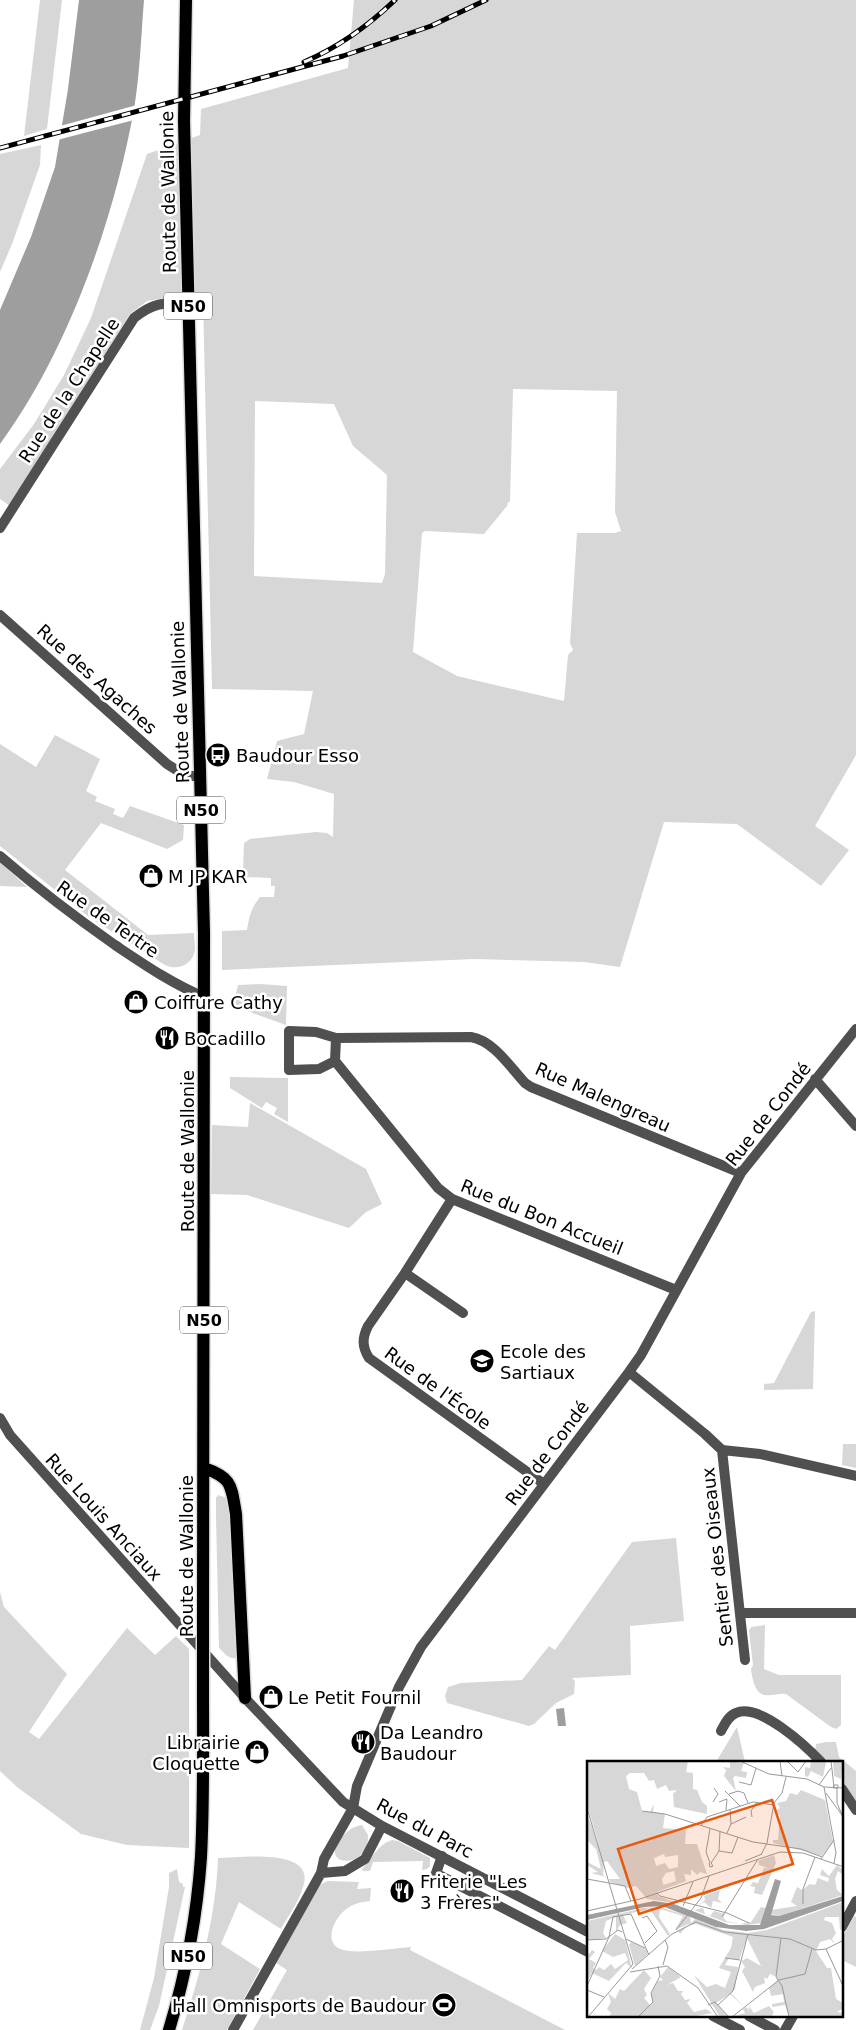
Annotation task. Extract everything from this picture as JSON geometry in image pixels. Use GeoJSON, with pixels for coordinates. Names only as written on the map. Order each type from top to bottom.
{"type":"FeatureCollection","features":[{"type":"Feature","properties":{"kind":"main road","name":"Route de Wallonie"},"geometry":{"type":"LineString","coordinates":[[169,2030],[182,1985],[188,1954],[202,1837],[204,997],[184,121],[186,0]]}},
{"type":"Feature","properties":{"kind":"main road"},"geometry":{"type":"LineString","coordinates":[[204,1468],[219,1473],[227,1480],[232,1490],[236,1514],[245,1698]]}},
{"type":"Feature","properties":{"kind":"street","name":"Rue de la Chapelle"},"geometry":{"type":"LineString","coordinates":[[0,528],[134,318],[147,307],[188,302]]}},
{"type":"Feature","properties":{"kind":"street","name":"Rue des Agaches"},"geometry":{"type":"LineString","coordinates":[[0,615],[167,764],[186,776],[200,776]]}},
{"type":"Feature","properties":{"kind":"street","name":"Rue de Tertre"},"geometry":{"type":"LineString","coordinates":[[0,856],[49,898],[75,917],[176,985],[204,997]]}},
{"type":"Feature","properties":{"kind":"street","name":"Rue de Condé"},"geometry":{"type":"LineString","coordinates":[[233,2030],[321,1874],[324,1859],[353,1808],[357,1786],[414,1657],[629,1372],[741,1173],[856,1029]]}},
{"type":"Feature","properties":{"kind":"street","name":"Rue Malengreau"},"geometry":{"type":"LineString","coordinates":[[335,1060],[319,1070],[289,1070],[289,1031],[316,1032],[336,1038],[479,1038],[491,1046],[525,1083],[531,1087],[741,1173]]}},
{"type":"Feature","properties":{"kind":"street"},"geometry":{"type":"LineString","coordinates":[[335,1060],[336,1038]]}},
{"type":"Feature","properties":{"kind":"street","name":"Rue du Bon Accueil"},"geometry":{"type":"LineString","coordinates":[[335,1060],[438,1188],[452,1199],[676,1290]]}},
{"type":"Feature","properties":{"kind":"street"},"geometry":{"type":"LineString","coordinates":[[815,1079],[856,1126]]}},
{"type":"Feature","properties":{"kind":"street","name":"Rue de l'École"},"geometry":{"type":"LineString","coordinates":[[452,1199],[405,1273],[368,1326],[364,1334],[363,1345],[369,1358],[544,1484]]}},
{"type":"Feature","properties":{"kind":"street"},"geometry":{"type":"LineString","coordinates":[[405,1273],[463,1313]]}},
{"type":"Feature","properties":{"kind":"street"},"geometry":{"type":"LineString","coordinates":[[629,1372],[722,1450],[760,1454],[856,1476]]}},
{"type":"Feature","properties":{"kind":"street","name":"Rue Louis Anciaux"},"geometry":{"type":"LineString","coordinates":[[0,1418],[10,1435],[245,1698],[343,1802],[353,1808]]}},
{"type":"Feature","properties":{"kind":"street","name":"Sentier des Oiseaux"},"geometry":{"type":"LineString","coordinates":[[722,1450],[745,1660]]}},
{"type":"Feature","properties":{"kind":"street"},"geometry":{"type":"LineString","coordinates":[[740,1613],[856,1613]]}},
{"type":"Feature","properties":{"kind":"street"},"geometry":{"type":"LineString","coordinates":[[721,1731],[729,1717],[737,1712],[744,1711],[765,1716],[801,1742],[820,1761]]}},
{"type":"Feature","properties":{"kind":"street"},"geometry":{"type":"LineString","coordinates":[[844,1792],[856,1810]]}},
{"type":"Feature","properties":{"kind":"street","name":"Rue du Parc"},"geometry":{"type":"LineString","coordinates":[[353,1808],[382,1826],[587,1931]]}},
{"type":"Feature","properties":{"kind":"street"},"geometry":{"type":"LineString","coordinates":[[321,1874],[345,1871],[364,1859],[382,1826]]}},
{"type":"Feature","properties":{"kind":"street","name":"Rue du Parc"},"geometry":{"type":"LineString","coordinates":[[442,1856],[435,1876],[440,1875],[587,1951]]}},
{"type":"Feature","properties":{"kind":"street"},"geometry":{"type":"LineString","coordinates":[[844,1922],[856,1901]]}},
{"type":"Feature","properties":{"kind":"street"},"geometry":{"type":"LineString","coordinates":[[717,2018],[740,2030]]}},
{"type":"Feature","properties":{"kind":"street"},"geometry":{"type":"LineString","coordinates":[[753,2018],[775,2030]]}},
{"type":"Feature","properties":{"kind":"street"},"geometry":{"type":"LineString","coordinates":[[785,2030],[792,2018]]}},
{"type":"Feature","properties":{"kind":"shaded area"},"geometry":{"type":"Polygon","coordinates":[[[40,0],[62,0],[47,129],[24,136],[40,0]]]}},
{"type":"Feature","properties":{"kind":"shaded area"},"geometry":{"type":"Polygon","coordinates":[[[79,0],[144,0],[134,109],[114,196],[85,284],[67,328],[46,369],[24,408],[0,444],[0,310],[31,237],[55,167],[68,89],[79,0]]]}},
{"type":"Feature","properties":{"kind":"shaded area"},"geometry":{"type":"Polygon","coordinates":[[[354,0],[856,0],[856,755],[815,826],[849,850],[821,886],[737,824],[664,822],[620,967],[584,962],[474,959],[222,970],[222,931],[247,930],[254,905],[260,897],[274,897],[275,886],[271,886],[271,878],[246,877],[243,873],[244,843],[250,839],[316,832],[327,833],[333,837],[334,794],[294,782],[267,779],[277,741],[304,734],[313,691],[212,689],[203,299],[183,295],[147,301],[130,314],[10,506],[0,499],[0,469],[34,424],[64,375],[91,318],[147,154],[200,135],[201,109],[348,68],[354,0]],[[513,389],[510,502],[508,502],[507,506],[484,534],[425,531],[422,533],[413,652],[457,676],[564,701],[568,655],[573,650],[570,643],[577,533],[615,533],[621,531],[615,512],[617,391],[513,389]],[[255,401],[254,576],[382,583],[385,574],[387,475],[353,446],[334,404],[255,401]]]}},
{"type":"Feature","properties":{"kind":"shaded area"},"geometry":{"type":"Polygon","coordinates":[[[41,145],[40,165],[0,272],[0,154],[41,145]]]}},
{"type":"Feature","properties":{"kind":"shaded area"},"geometry":{"type":"Polygon","coordinates":[[[55,735],[100,759],[86,791],[97,797],[95,801],[115,809],[113,814],[123,818],[130,806],[184,825],[183,840],[167,849],[101,823],[65,870],[148,935],[194,933],[194,955],[188,963],[180,967],[165,965],[89,917],[0,846],[0,744],[36,767],[55,735]]]}},
{"type":"Feature","properties":{"kind":"shaded area"},"geometry":{"type":"Polygon","coordinates":[[[0,862],[27,887],[0,886],[0,862]]]}},
{"type":"Feature","properties":{"kind":"shaded area"},"geometry":{"type":"Polygon","coordinates":[[[238,985],[287,986],[286,1025],[233,1006],[238,985]]]}},
{"type":"Feature","properties":{"kind":"shaded area"},"geometry":{"type":"Polygon","coordinates":[[[230,1077],[288,1078],[288,1122],[274,1114],[277,1108],[266,1102],[262,1108],[230,1088],[230,1077]]]}},
{"type":"Feature","properties":{"kind":"shaded area"},"geometry":{"type":"Polygon","coordinates":[[[250,1103],[366,1169],[382,1204],[366,1212],[349,1228],[247,1195],[211,1194],[212,1125],[248,1127],[250,1103]]]}},
{"type":"Feature","properties":{"kind":"shaded area"},"geometry":{"type":"Polygon","coordinates":[[[815,1311],[813,1389],[764,1390],[764,1384],[774,1383],[811,1312],[815,1311]]]}},
{"type":"Feature","properties":{"kind":"shaded area"},"geometry":{"type":"Polygon","coordinates":[[[843,1444],[856,1444],[856,1468],[842,1465],[843,1444]]]}},
{"type":"Feature","properties":{"kind":"shaded area"},"geometry":{"type":"Polygon","coordinates":[[[218,1495],[227,1498],[232,1519],[239,1654],[237,1658],[227,1656],[219,1648],[216,1516],[216,1498],[218,1495]]]}},
{"type":"Feature","properties":{"kind":"shaded area"},"geometry":{"type":"Polygon","coordinates":[[[676,1538],[684,1621],[630,1626],[631,1675],[572,1678],[575,1681],[574,1694],[556,1703],[534,1724],[529,1726],[447,1703],[445,1696],[448,1687],[461,1683],[522,1680],[549,1646],[555,1650],[632,1542],[676,1538]]]}},
{"type":"Feature","properties":{"kind":"shaded area"},"geometry":{"type":"Polygon","coordinates":[[[0,1592],[4,1607],[67,1674],[29,1732],[39,1739],[127,1628],[155,1655],[176,1636],[189,1649],[189,1848],[127,1845],[81,1834],[17,1787],[0,1771],[0,1592]]]}},
{"type":"Feature","properties":{"kind":"shaded area"},"geometry":{"type":"Polygon","coordinates":[[[765,1625],[764,1669],[779,1675],[841,1675],[841,1725],[836,1729],[786,1694],[766,1695],[759,1692],[751,1673],[753,1665],[749,1631],[751,1627],[765,1625]]]}},
{"type":"Feature","properties":{"kind":"shaded area"},"geometry":{"type":"Polygon","coordinates":[[[564,1708],[566,1726],[558,1726],[556,1709],[564,1708]]]}},
{"type":"Feature","properties":{"kind":"shaded area"},"geometry":{"type":"Polygon","coordinates":[[[737,1727],[745,1761],[717,1761],[737,1727]]]}},
{"type":"Feature","properties":{"kind":"shaded area"},"geometry":{"type":"Polygon","coordinates":[[[836,1742],[839,1757],[844,1761],[824,1761],[815,1751],[816,1744],[836,1742]]]}},
{"type":"Feature","properties":{"kind":"shaded area"},"geometry":{"type":"Polygon","coordinates":[[[844,1761],[856,1771],[856,1804],[844,1785],[844,1761]]]}},
{"type":"Feature","properties":{"kind":"shaded area"},"geometry":{"type":"Polygon","coordinates":[[[362,1825],[368,1835],[366,1846],[361,1854],[354,1859],[346,1861],[339,1859],[335,1855],[336,1847],[342,1837],[350,1829],[362,1825]]]}},
{"type":"Feature","properties":{"kind":"shaded area"},"geometry":{"type":"Polygon","coordinates":[[[392,1840],[398,1841],[430,1858],[430,1866],[422,1870],[423,1861],[373,1862],[370,1871],[363,1871],[362,1869],[379,1848],[392,1840]]]}},
{"type":"Feature","properties":{"kind":"shaded area"},"geometry":{"type":"Polygon","coordinates":[[[258,1857],[288,1860],[299,1866],[304,1874],[303,1887],[281,1929],[239,1902],[221,1944],[260,1969],[227,2030],[182,2030],[206,1945],[214,1902],[218,1858],[258,1857]]]}},
{"type":"Feature","properties":{"kind":"shaded area"},"geometry":{"type":"Polygon","coordinates":[[[177,1869],[179,1882],[185,1887],[159,2006],[150,2030],[140,2030],[154,1978],[169,1887],[169,1873],[177,1869]]]}},
{"type":"Feature","properties":{"kind":"shaded area"},"geometry":{"type":"Polygon","coordinates":[[[328,1881],[359,1882],[357,1889],[371,1888],[370,1901],[351,1906],[343,1911],[335,1922],[331,1934],[332,1940],[340,1949],[364,1951],[411,1947],[410,1950],[565,2030],[253,2030],[287,1970],[276,1963],[319,1885],[328,1881]]]}},
{"type":"Feature","properties":{"kind":"shaded area"},"geometry":{"type":"Polygon","coordinates":[[[854,1916],[856,1917],[856,1967],[844,1961],[844,1934],[854,1916]]]}},
{"type":"Feature","properties":{"kind":"pier"},"geometry":{"type":"Polygon","coordinates":[[[137,105],[134,120],[57,140],[60,126],[137,105]]]}},
{"type":"Feature","properties":{"kind":"railway"},"geometry":{"type":"LineString","coordinates":[[304,62],[329,50],[352,35],[395,0]]}},
{"type":"Feature","properties":{"kind":"railway"},"geometry":{"type":"LineString","coordinates":[[0,148],[343,56],[431,26],[486,0]]}},
{"type":"Feature","properties":{"kind":"place","name":"Baudour Esso"},"geometry":{"type":"Point","coordinates":[218,755]}},
{"type":"Feature","properties":{"kind":"place","name":"M JP KAR"},"geometry":{"type":"Point","coordinates":[151,876]}},
{"type":"Feature","properties":{"kind":"place","name":"Coiffure Cathy"},"geometry":{"type":"Point","coordinates":[136,1002]}},
{"type":"Feature","properties":{"kind":"place","name":"Bocadillo"},"geometry":{"type":"Point","coordinates":[167,1038]}},
{"type":"Feature","properties":{"kind":"place","name":"Ecole des Sartiaux"},"geometry":{"type":"Point","coordinates":[482,1361]}},
{"type":"Feature","properties":{"kind":"place","name":"Le Petit Fournil"},"geometry":{"type":"Point","coordinates":[271,1697]}},
{"type":"Feature","properties":{"kind":"place","name":"Da Leandro Baudour"},"geometry":{"type":"Point","coordinates":[363,1742]}},
{"type":"Feature","properties":{"kind":"place","name":"Librairie Cloquette"},"geometry":{"type":"Point","coordinates":[257,1752]}},
{"type":"Feature","properties":{"kind":"place","name":"Friterie \"Les 3 Frères\""},"geometry":{"type":"Point","coordinates":[402,1891]}},
{"type":"Feature","properties":{"kind":"place","name":"Hall Omnisports de Baudour"},"geometry":{"type":"Point","coordinates":[444,2005]}}]}
